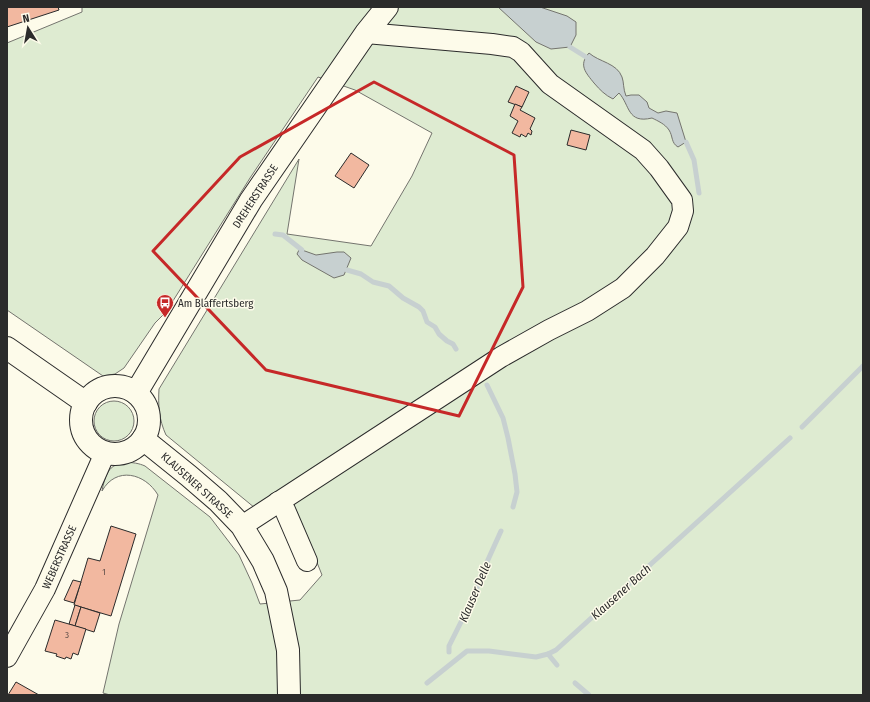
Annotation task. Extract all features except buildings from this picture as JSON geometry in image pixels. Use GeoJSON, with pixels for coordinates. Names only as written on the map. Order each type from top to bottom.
{"type":"FeatureCollection","features":[{"type":"Feature","properties":{"kind":"main road","name":"DREHERSTRASSE"},"geometry":{"type":"LineString","coordinates":[[136,393],[251,200],[366,33],[386,7]]}},
{"type":"Feature","properties":{"kind":"main road"},"geometry":{"type":"LineString","coordinates":[[7,348],[86,403]]}},
{"type":"Feature","properties":{"kind":"main road"},"geometry":{"type":"LineString","coordinates":[[114,386],[126,388],[136,393],[143,401],[149,420],[148,430],[136,447],[127,452],[116,454],[105,453],[90,444],[85,437],[81,419],[82,411],[93,394],[103,388],[114,386]]}},
{"type":"Feature","properties":{"kind":"main road","name":"KLAUSENER STRASSE"},"geometry":{"type":"LineString","coordinates":[[143,439],[218,501],[242,526],[263,562],[276,591],[288,650],[289,695]]}},
{"type":"Feature","properties":{"kind":"street"},"geometry":{"type":"LineString","coordinates":[[242,526],[502,356],[587,311],[623,288],[655,256],[678,227],[683,211],[682,200],[644,150],[550,84],[522,52],[513,47],[492,44],[366,33]]}},
{"type":"Feature","properties":{"kind":"street","name":"WEBERSTRASSE"},"geometry":{"type":"LineString","coordinates":[[7,657],[45,589],[105,453]]}},
{"type":"Feature","properties":{"kind":"street"},"geometry":{"type":"LineString","coordinates":[[278,502],[285,510],[307,561]]}},
{"type":"Feature","properties":{"kind":"highlighted area"},"geometry":{"type":"Polygon","coordinates":[[[374,82],[514,155],[523,287],[459,416],[266,370],[153,251],[240,157],[374,82]]]}},
{"type":"Feature","properties":{"kind":"green space"},"geometry":{"type":"Polygon","coordinates":[[[82,7],[863,7],[863,695],[110,695],[103,693],[119,624],[158,495],[146,482],[138,477],[130,475],[122,475],[115,478],[108,483],[102,491],[107,474],[115,465],[136,463],[145,466],[210,517],[239,555],[260,604],[300,600],[322,575],[308,540],[290,502],[255,508],[166,435],[160,412],[159,389],[299,159],[287,234],[371,246],[412,176],[432,133],[355,90],[318,77],[250,178],[166,312],[155,323],[124,368],[115,374],[103,376],[7,310],[7,43],[82,12],[82,7]]]}},
{"type":"Feature","properties":{"kind":"green space"},"geometry":{"type":"Polygon","coordinates":[[[118,401],[125,404],[131,410],[134,421],[133,429],[125,438],[118,441],[110,441],[103,438],[95,429],[94,417],[97,410],[106,402],[118,401]]]}},
{"type":"Feature","properties":{"kind":"shaded area"},"geometry":{"type":"Polygon","coordinates":[[[498,7],[540,7],[567,16],[576,22],[576,35],[570,47],[551,49],[536,42],[498,7]]]}},
{"type":"Feature","properties":{"kind":"shaded area"},"geometry":{"type":"Polygon","coordinates":[[[589,53],[620,72],[623,79],[626,96],[639,95],[647,102],[649,108],[658,113],[666,111],[677,113],[686,142],[678,147],[674,144],[669,130],[663,124],[652,118],[644,119],[633,116],[619,93],[613,99],[596,86],[584,69],[584,61],[589,53]]]}},
{"type":"Feature","properties":{"kind":"shaded area"},"geometry":{"type":"Polygon","coordinates":[[[299,250],[316,255],[344,252],[351,258],[344,275],[334,278],[302,260],[297,254],[299,250]]]}},
{"type":"Feature","properties":{"kind":"waterway"},"geometry":{"type":"LineString","coordinates":[[570,47],[586,57]]}},
{"type":"Feature","properties":{"kind":"waterway"},"geometry":{"type":"LineString","coordinates":[[686,142],[694,160],[699,193]]}},
{"type":"Feature","properties":{"kind":"waterway","name":"Klauser Delle"},"geometry":{"type":"LineString","coordinates":[[275,234],[283,235],[302,250]]}},
{"type":"Feature","properties":{"kind":"waterway","name":"Klauser Delle"},"geometry":{"type":"LineString","coordinates":[[347,270],[361,274],[373,282],[389,286],[403,298],[419,307],[423,311],[427,322],[435,327],[439,334],[453,344],[456,349]]}},
{"type":"Feature","properties":{"kind":"waterway","name":"Klausener Bach"},"geometry":{"type":"LineString","coordinates":[[802,427],[863,366]]}},
{"type":"Feature","properties":{"kind":"waterway","name":"Klauser Delle"},"geometry":{"type":"LineString","coordinates":[[487,385],[503,418],[508,438],[517,492],[513,507]]}},
{"type":"Feature","properties":{"kind":"waterway","name":"Klausener Bach"},"geometry":{"type":"LineString","coordinates":[[427,683],[467,651],[489,651],[536,657],[556,650],[790,438]]}},
{"type":"Feature","properties":{"kind":"waterway","name":"Klauser Delle"},"geometry":{"type":"LineString","coordinates":[[449,652],[449,646],[462,620],[467,616],[482,573],[501,531]]}},
{"type":"Feature","properties":{"kind":"waterway"},"geometry":{"type":"LineString","coordinates":[[548,654],[557,665]]}},
{"type":"Feature","properties":{"kind":"waterway"},"geometry":{"type":"LineString","coordinates":[[575,683],[589,695]]}},
{"type":"Feature","properties":{"kind":"place","name":"Am Blaffertsberg"},"geometry":{"type":"Point","coordinates":[165,318]}}]}
